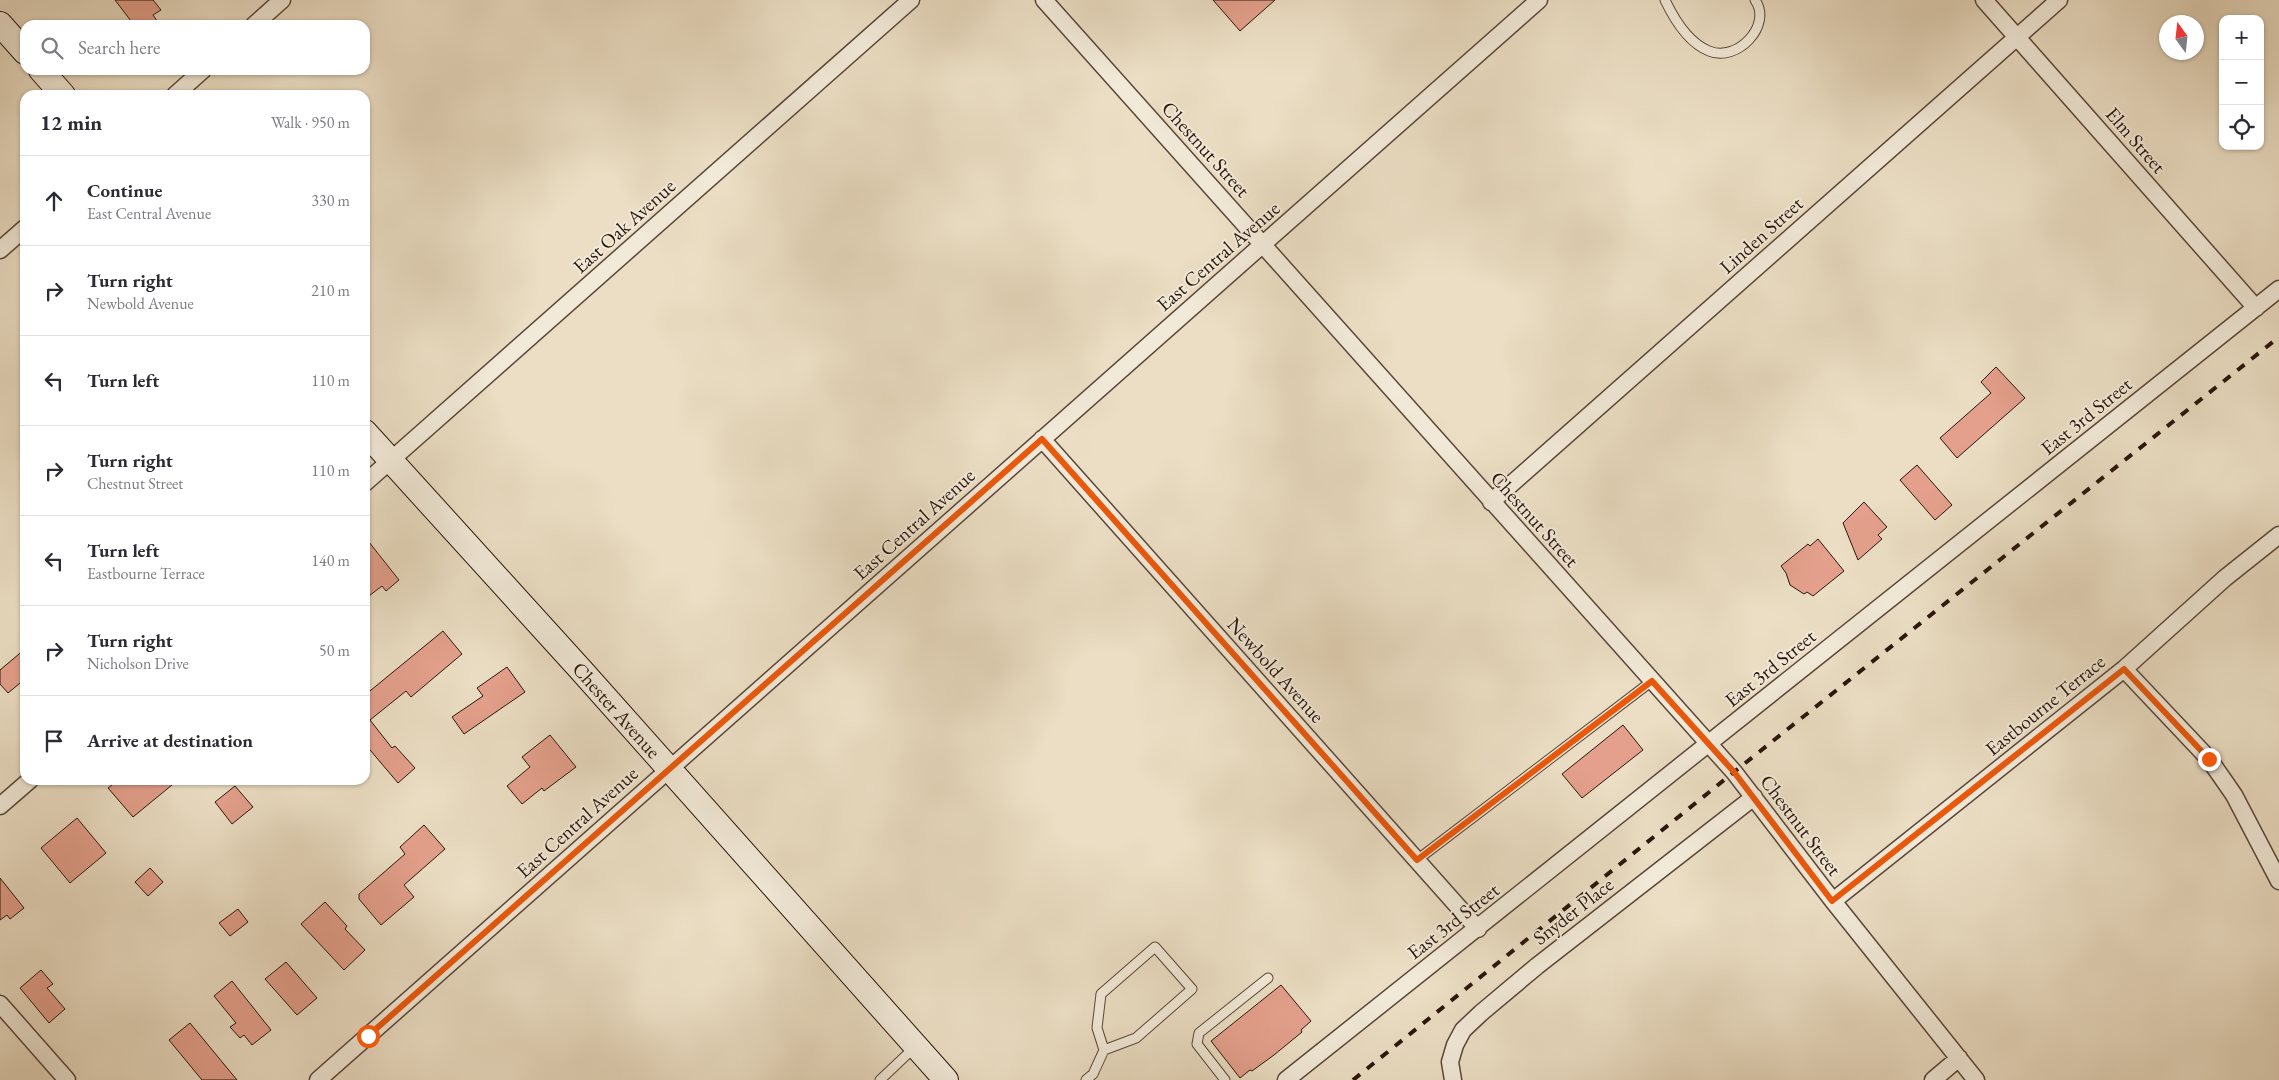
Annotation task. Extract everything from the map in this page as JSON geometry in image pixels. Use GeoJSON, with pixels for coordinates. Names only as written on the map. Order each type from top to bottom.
{"type":"FeatureCollection","features":[{"type":"Feature","properties":{"kind":"main road"},"geometry":{"type":"LineString","coordinates":[[0,24],[20,46]]}},
{"type":"Feature","properties":{"kind":"main road"},"geometry":{"type":"LineString","coordinates":[[45,75],[59,90]]}},
{"type":"Feature","properties":{"kind":"main road","name":"Chester Avenue"},"geometry":{"type":"LineString","coordinates":[[370,438],[946,1080]]}},
{"type":"Feature","properties":{"kind":"street"},"geometry":{"type":"LineString","coordinates":[[260,20],[282,0]]}},
{"type":"Feature","properties":{"kind":"street","name":"East Oak Avenue"},"geometry":{"type":"LineString","coordinates":[[370,479],[911,0]]}},
{"type":"Feature","properties":{"kind":"street","name":"Chestnut Street"},"geometry":{"type":"LineString","coordinates":[[1044,0],[1754,797],[1832,901],[1976,1080]]}},
{"type":"Feature","properties":{"kind":"street","name":"East Central Avenue"},"geometry":{"type":"LineString","coordinates":[[318,1080],[1539,0]]}},
{"type":"Feature","properties":{"kind":"street","name":"Elm Street"},"geometry":{"type":"LineString","coordinates":[[1984,0],[2256,308]]}},
{"type":"Feature","properties":{"kind":"street","name":"Linden Street"},"geometry":{"type":"LineString","coordinates":[[1491,502],[2016,36],[2059,0]]}},
{"type":"Feature","properties":{"kind":"street"},"geometry":{"type":"LineString","coordinates":[[181,90],[197,75]]}},
{"type":"Feature","properties":{"kind":"street"},"geometry":{"type":"LineString","coordinates":[[0,250],[20,232]]}},
{"type":"Feature","properties":{"kind":"street","name":"East 3rd Street"},"geometry":{"type":"LineString","coordinates":[[1286,1080],[1478,929],[2279,289]]}},
{"type":"Feature","properties":{"kind":"street","name":"Newbold Avenue"},"geometry":{"type":"LineString","coordinates":[[1042,439],[1478,929]]}},
{"type":"Feature","properties":{"kind":"street","name":"Eastbourne Terrace"},"geometry":{"type":"LineString","coordinates":[[1832,901],[2124,669],[2225,578],[2279,535]]}},
{"type":"Feature","properties":{"kind":"street"},"geometry":{"type":"LineString","coordinates":[[2124,669],[2209,759],[2234,795],[2278,876]]}},
{"type":"Feature","properties":{"kind":"street"},"geometry":{"type":"LineString","coordinates":[[0,806],[24,785]]}},
{"type":"Feature","properties":{"kind":"street","name":"Snyder Place"},"geometry":{"type":"LineString","coordinates":[[1451,1079],[1450,1062],[1454,1045],[1463,1030],[1481,1013],[1537,966],[1754,797]]}},
{"type":"Feature","properties":{"kind":"street"},"geometry":{"type":"LineString","coordinates":[[0,1004],[67,1080]]}},
{"type":"Feature","properties":{"kind":"street"},"geometry":{"type":"LineString","coordinates":[[1933,1080],[1959,1058]]}},
{"type":"Feature","properties":{"kind":"lane"},"geometry":{"type":"LineString","coordinates":[[1665,0],[1673,18],[1695,41],[1710,52],[1729,52],[1748,41],[1760,24],[1760,7],[1755,0]]}},
{"type":"Feature","properties":{"kind":"lane"},"geometry":{"type":"LineString","coordinates":[[1417,860],[1652,681]]}},
{"type":"Feature","properties":{"kind":"lane"},"geometry":{"type":"LineString","coordinates":[[1086,1080],[1093,1074],[1104,1050],[1097,1028],[1101,994],[1155,947],[1192,989],[1136,1038],[1104,1050]]}},
{"type":"Feature","properties":{"kind":"lane"},"geometry":{"type":"LineString","coordinates":[[1225,1080],[1197,1044],[1199,1033],[1268,978]]}},
{"type":"Feature","properties":{"kind":"lane"},"geometry":{"type":"LineString","coordinates":[[880,1080],[916,1046]]}},
{"type":"Feature","properties":{"kind":"building"},"geometry":{"type":"Polygon","coordinates":[[[115,0],[153,0],[161,10],[153,15],[156,20],[130,20],[115,0]]]}},
{"type":"Feature","properties":{"kind":"building"},"geometry":{"type":"Polygon","coordinates":[[[1213,0],[1275,0],[1240,31],[1213,0]]]}},
{"type":"Feature","properties":{"kind":"building"},"geometry":{"type":"Polygon","coordinates":[[[1996,367],[2025,398],[1957,458],[1940,438],[1991,393],[1981,382],[1996,367]]]}},
{"type":"Feature","properties":{"kind":"building"},"geometry":{"type":"Polygon","coordinates":[[[1917,465],[1952,505],[1935,520],[1900,480],[1917,465]]]}},
{"type":"Feature","properties":{"kind":"building"},"geometry":{"type":"Polygon","coordinates":[[[1864,502],[1887,527],[1878,535],[1882,539],[1858,560],[1843,523],[1864,502]]]}},
{"type":"Feature","properties":{"kind":"building"},"geometry":{"type":"Polygon","coordinates":[[[1818,539],[1844,571],[1813,596],[1807,592],[1804,594],[1790,585],[1786,573],[1781,566],[1808,544],[1810,546],[1818,539]]]}},
{"type":"Feature","properties":{"kind":"building"},"geometry":{"type":"Polygon","coordinates":[[[370,543],[399,580],[386,591],[382,586],[370,595],[370,543]]]}},
{"type":"Feature","properties":{"kind":"building"},"geometry":{"type":"Polygon","coordinates":[[[443,631],[462,654],[411,697],[406,691],[370,720],[370,691],[443,631]]]}},
{"type":"Feature","properties":{"kind":"building"},"geometry":{"type":"Polygon","coordinates":[[[20,653],[20,683],[8,693],[0,684],[0,670],[20,653]]]}},
{"type":"Feature","properties":{"kind":"building"},"geometry":{"type":"Polygon","coordinates":[[[507,667],[525,692],[464,734],[452,717],[483,696],[477,688],[507,667]]]}},
{"type":"Feature","properties":{"kind":"building"},"geometry":{"type":"Polygon","coordinates":[[[370,720],[392,748],[395,746],[415,768],[398,783],[370,750],[370,720]]]}},
{"type":"Feature","properties":{"kind":"building"},"geometry":{"type":"Polygon","coordinates":[[[1623,725],[1643,750],[1582,798],[1562,774],[1623,725]]]}},
{"type":"Feature","properties":{"kind":"building"},"geometry":{"type":"Polygon","coordinates":[[[550,735],[576,767],[544,791],[542,788],[522,804],[507,786],[530,767],[522,757],[550,735]]]}},
{"type":"Feature","properties":{"kind":"building"},"geometry":{"type":"Polygon","coordinates":[[[112,785],[172,785],[133,817],[108,788],[112,785]]]}},
{"type":"Feature","properties":{"kind":"building"},"geometry":{"type":"Polygon","coordinates":[[[235,786],[253,807],[232,824],[215,802],[235,786]]]}},
{"type":"Feature","properties":{"kind":"building"},"geometry":{"type":"Polygon","coordinates":[[[77,818],[106,853],[70,883],[41,848],[77,818]]]}},
{"type":"Feature","properties":{"kind":"building"},"geometry":{"type":"Polygon","coordinates":[[[424,825],[445,849],[404,885],[414,897],[381,925],[359,899],[359,894],[405,854],[400,847],[424,825]]]}},
{"type":"Feature","properties":{"kind":"building"},"geometry":{"type":"Polygon","coordinates":[[[150,868],[163,882],[148,896],[135,882],[150,868]]]}},
{"type":"Feature","properties":{"kind":"building"},"geometry":{"type":"Polygon","coordinates":[[[0,878],[24,908],[10,919],[7,915],[0,920],[0,878]]]}},
{"type":"Feature","properties":{"kind":"building"},"geometry":{"type":"Polygon","coordinates":[[[325,902],[347,926],[345,929],[365,950],[344,970],[301,924],[325,902]]]}},
{"type":"Feature","properties":{"kind":"building"},"geometry":{"type":"Polygon","coordinates":[[[238,909],[248,922],[230,936],[219,923],[238,909]]]}},
{"type":"Feature","properties":{"kind":"building"},"geometry":{"type":"Polygon","coordinates":[[[286,962],[317,998],[297,1015],[265,979],[286,962]]]}},
{"type":"Feature","properties":{"kind":"building"},"geometry":{"type":"Polygon","coordinates":[[[41,970],[53,984],[47,988],[65,1009],[49,1023],[20,988],[41,970]]]}},
{"type":"Feature","properties":{"kind":"building"},"geometry":{"type":"Polygon","coordinates":[[[232,981],[271,1030],[252,1045],[244,1035],[240,1038],[230,1027],[236,1023],[214,996],[232,981]]]}},
{"type":"Feature","properties":{"kind":"building"},"geometry":{"type":"Polygon","coordinates":[[[1281,985],[1311,1021],[1301,1030],[1302,1032],[1274,1055],[1240,1078],[1211,1041],[1281,985]]]}},
{"type":"Feature","properties":{"kind":"building"},"geometry":{"type":"Polygon","coordinates":[[[190,1023],[237,1080],[202,1080],[169,1040],[190,1023]]]}},
{"type":"Feature","properties":{"kind":"railway"},"geometry":{"type":"LineString","coordinates":[[1353,1080],[1734,772],[2279,337]]}},
{"type":"Feature","properties":{"kind":"route"},"geometry":{"type":"LineString","coordinates":[[368,1036],[1042,439],[1417,860],[1652,681],[1734,772],[1832,901],[2124,669],[2209,759]]}}]}
